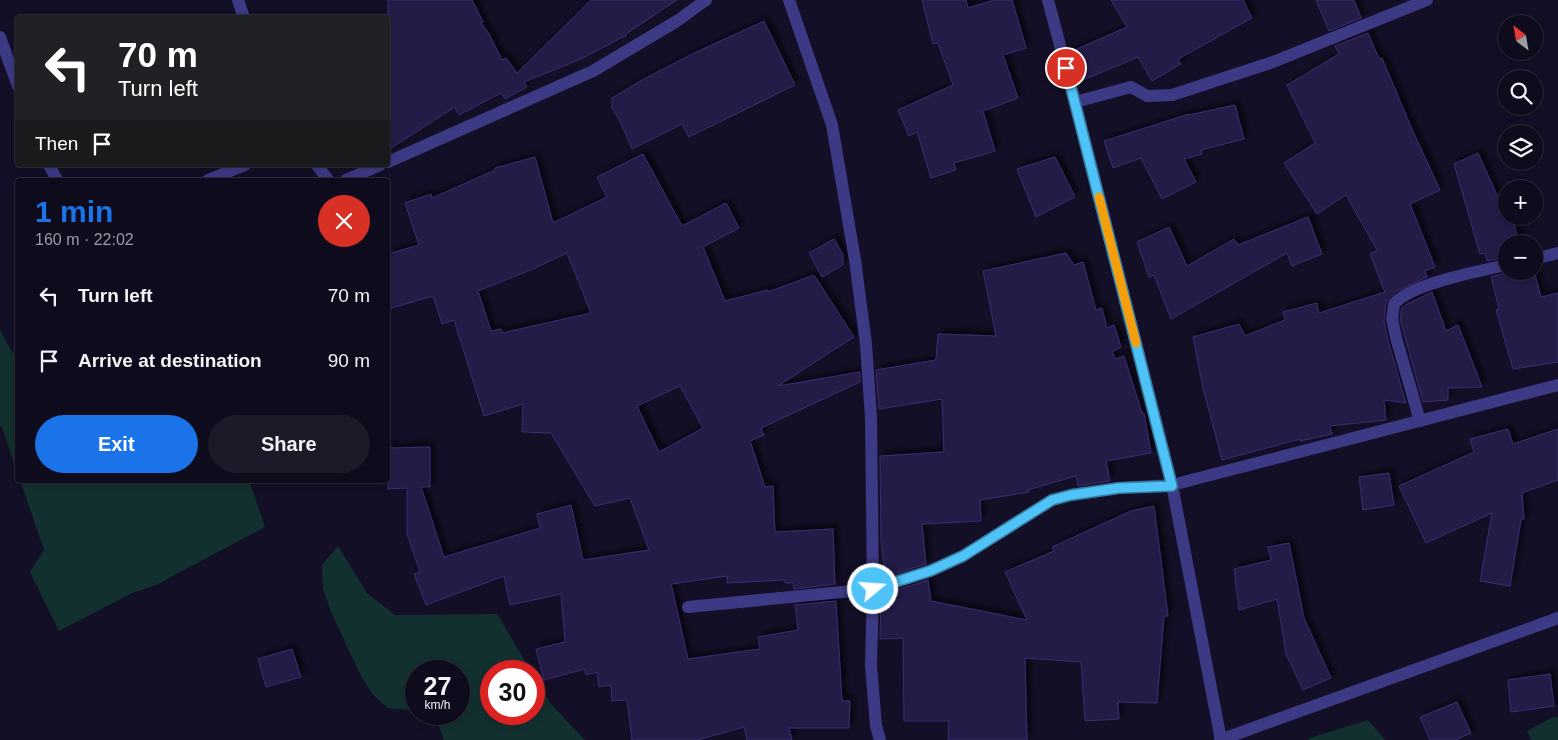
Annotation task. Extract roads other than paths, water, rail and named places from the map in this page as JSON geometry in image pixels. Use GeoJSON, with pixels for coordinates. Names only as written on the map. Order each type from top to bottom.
{"type":"FeatureCollection","features":[{"type":"Feature","properties":{"kind":"street"},"geometry":{"type":"LineString","coordinates":[[238,0],[243,15]]}},
{"type":"Feature","properties":{"kind":"street"},"geometry":{"type":"LineString","coordinates":[[390,161],[593,71],[677,21],[706,0]]}},
{"type":"Feature","properties":{"kind":"street"},"geometry":{"type":"LineString","coordinates":[[789,0],[832,125],[855,260],[866,344],[871,418],[873,589],[871,666],[876,726],[880,740]]}},
{"type":"Feature","properties":{"kind":"street"},"geometry":{"type":"LineString","coordinates":[[1048,0],[1172,486],[1221,740],[1558,618]]}},
{"type":"Feature","properties":{"kind":"street"},"geometry":{"type":"LineString","coordinates":[[1075,102],[1131,87],[1147,96],[1172,95],[1273,62],[1427,0]]}},
{"type":"Feature","properties":{"kind":"street"},"geometry":{"type":"LineString","coordinates":[[0,38],[15,78]]}},
{"type":"Feature","properties":{"kind":"street"},"geometry":{"type":"LineString","coordinates":[[213,178],[240,167]]}},
{"type":"Feature","properties":{"kind":"street"},"geometry":{"type":"LineString","coordinates":[[318,167],[327,178]]}},
{"type":"Feature","properties":{"kind":"street"},"geometry":{"type":"LineString","coordinates":[[351,178],[375,167]]}},
{"type":"Feature","properties":{"kind":"street"},"geometry":{"type":"LineString","coordinates":[[1543,257],[1558,253]]}},
{"type":"Feature","properties":{"kind":"street"},"geometry":{"type":"LineString","coordinates":[[1420,421],[1396,338],[1392,319],[1394,304],[1403,296],[1435,282],[1498,267]]}},
{"type":"Feature","properties":{"kind":"street"},"geometry":{"type":"LineString","coordinates":[[688,606],[873,589],[930,571],[963,556],[1052,500],[1071,495],[1119,488],[1172,486],[1558,384]]}}]}
